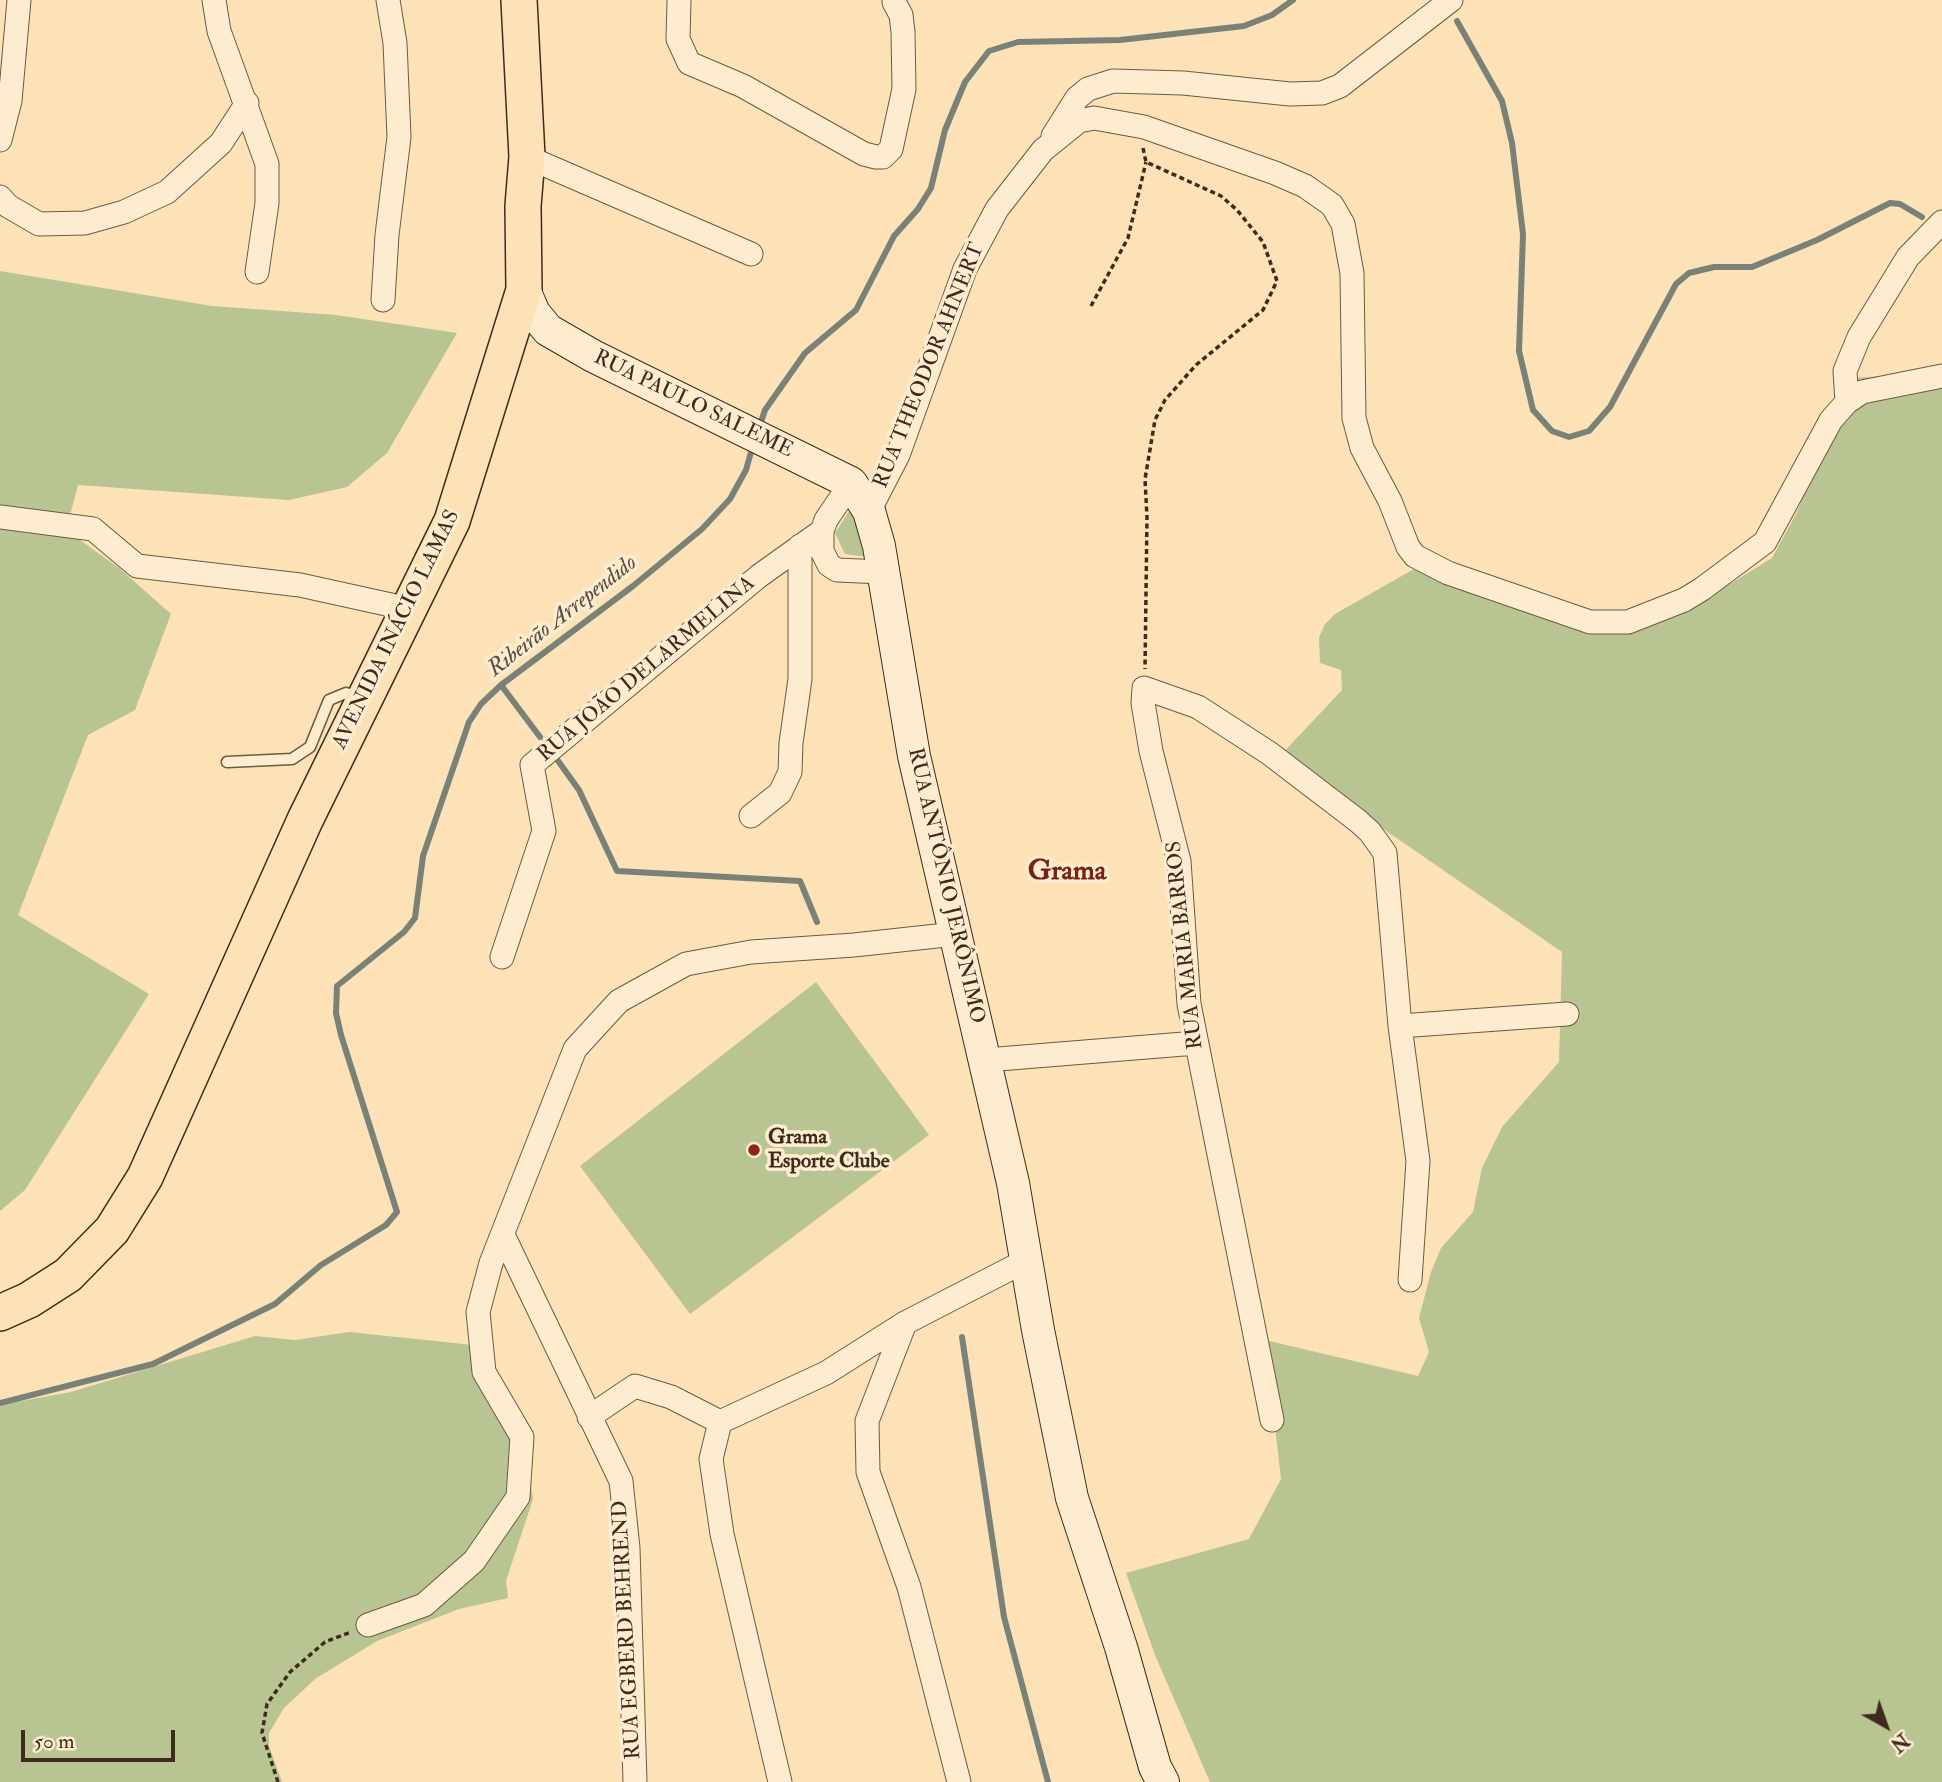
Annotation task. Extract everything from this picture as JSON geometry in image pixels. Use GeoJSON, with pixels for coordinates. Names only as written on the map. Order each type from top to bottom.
{"type":"FeatureCollection","features":[{"type":"Feature","properties":{"kind":"main road","name":"AVENIDA INÁCIO LAMAS"},"geometry":{"type":"LineString","coordinates":[[0,1313],[29,1300],[68,1275],[112,1230],[145,1177],[212,1033],[305,820],[452,521],[524,290],[523,206],[527,157],[519,0]]}},
{"type":"Feature","properties":{"kind":"main road","name":"RUA PAULO SALEME"},"geometry":{"type":"LineString","coordinates":[[524,290],[534,313],[548,330],[593,356],[851,483]]}},
{"type":"Feature","properties":{"kind":"main road"},"geometry":{"type":"LineString","coordinates":[[851,483],[869,512]]}},
{"type":"Feature","properties":{"kind":"main road","name":"RUA ANTÔNIO JERÔNIMO"},"geometry":{"type":"LineString","coordinates":[[869,512],[879,546],[908,728],[986,1060],[1028,1259],[1038,1330],[1072,1498],[1121,1647],[1153,1777]]}},
{"type":"Feature","properties":{"kind":"street"},"geometry":{"type":"LineString","coordinates":[[0,140],[10,101],[19,0]]}},
{"type":"Feature","properties":{"kind":"street"},"geometry":{"type":"LineString","coordinates":[[214,0],[219,31],[267,164],[267,203],[257,272]]}},
{"type":"Feature","properties":{"kind":"street"},"geometry":{"type":"LineString","coordinates":[[383,300],[387,234],[399,137],[396,43],[388,0]]}},
{"type":"Feature","properties":{"kind":"street"},"geometry":{"type":"LineString","coordinates":[[679,0],[678,39],[689,63],[743,86],[864,154],[876,157],[883,157],[891,149],[904,89],[903,32],[901,15],[894,2]]}},
{"type":"Feature","properties":{"kind":"street"},"geometry":{"type":"LineString","coordinates":[[1050,144],[1077,98],[1088,89],[1113,82],[1184,83],[1290,94],[1322,93],[1340,86],[1451,0]]}},
{"type":"Feature","properties":{"kind":"street"},"geometry":{"type":"LineString","coordinates":[[0,197],[8,206],[38,224],[85,223],[124,212],[167,192],[221,143],[247,103]]}},
{"type":"Feature","properties":{"kind":"street","name":"RUA THEODOR AHNERT"},"geometry":{"type":"LineString","coordinates":[[869,512],[898,455],[965,269],[998,209],[1022,174],[1050,144],[1079,121],[1094,118],[1144,127],[1304,186],[1324,197],[1338,214],[1348,239],[1353,272],[1354,418],[1362,448],[1390,501],[1408,547],[1427,563],[1479,586],[1590,622],[1628,622],[1684,600],[1765,542],[1831,420],[1847,402]]}},
{"type":"Feature","properties":{"kind":"street"},"geometry":{"type":"LineString","coordinates":[[527,157],[751,254]]}},
{"type":"Feature","properties":{"kind":"street"},"geometry":{"type":"LineString","coordinates":[[1847,402],[1845,370],[1859,337],[1908,257],[1942,222]]}},
{"type":"Feature","properties":{"kind":"street"},"geometry":{"type":"LineString","coordinates":[[1847,402],[1862,392],[1942,376]]}},
{"type":"Feature","properties":{"kind":"street"},"geometry":{"type":"LineString","coordinates":[[851,483],[822,531],[821,546],[829,565],[845,571],[883,572]]}},
{"type":"Feature","properties":{"kind":"street"},"geometry":{"type":"LineString","coordinates":[[0,517],[93,529],[137,566],[300,585],[409,609]]}},
{"type":"Feature","properties":{"kind":"street","name":"RUA JOÃO DELARMELINA"},"geometry":{"type":"LineString","coordinates":[[502,957],[544,831],[532,765],[759,576],[822,531]]}},
{"type":"Feature","properties":{"kind":"street"},"geometry":{"type":"LineString","coordinates":[[751,816],[780,793],[790,772],[791,743],[800,679],[800,546]]}},
{"type":"Feature","properties":{"kind":"street"},"geometry":{"type":"LineString","coordinates":[[1144,688],[1198,708],[1269,753],[1334,801],[1378,841],[1388,866],[1400,1026],[1418,1161],[1410,1280]]}},
{"type":"Feature","properties":{"kind":"street","name":"RUA MARIA BARROS"},"geometry":{"type":"LineString","coordinates":[[1144,688],[1143,704],[1151,751],[1179,861],[1189,1004],[1272,1420]]}},
{"type":"Feature","properties":{"kind":"street"},"geometry":{"type":"LineString","coordinates":[[368,1625],[424,1605],[474,1561],[518,1497],[522,1437],[484,1372],[478,1312],[491,1263],[504,1237],[575,1049],[619,1001],[686,964],[751,952],[955,934]]}},
{"type":"Feature","properties":{"kind":"street"},"geometry":{"type":"LineString","coordinates":[[1400,1026],[1567,1014]]}},
{"type":"Feature","properties":{"kind":"street"},"geometry":{"type":"LineString","coordinates":[[986,1060],[1196,1044]]}},
{"type":"Feature","properties":{"kind":"street","name":"RUA EGBERD BEHREND"},"geometry":{"type":"LineString","coordinates":[[504,1237],[621,1482],[628,1548],[635,1782]]}},
{"type":"Feature","properties":{"kind":"street"},"geometry":{"type":"LineString","coordinates":[[720,1422],[826,1373],[905,1323],[1028,1259]]}},
{"type":"Feature","properties":{"kind":"street"},"geometry":{"type":"LineString","coordinates":[[905,1323],[867,1421],[868,1472],[909,1587],[959,1782]]}},
{"type":"Feature","properties":{"kind":"street"},"geometry":{"type":"LineString","coordinates":[[589,1417],[635,1386],[671,1397],[720,1422]]}},
{"type":"Feature","properties":{"kind":"street"},"geometry":{"type":"LineString","coordinates":[[720,1422],[711,1459],[722,1534],[780,1782]]}},
{"type":"Feature","properties":{"kind":"lane"},"geometry":{"type":"LineString","coordinates":[[227,762],[292,759],[310,747],[329,700],[346,693],[366,697]]}},
{"type":"Feature","properties":{"kind":"path"},"geometry":{"type":"LineString","coordinates":[[1091,306],[1129,239],[1146,162],[1143,152],[1144,127]]}},
{"type":"Feature","properties":{"kind":"path"},"geometry":{"type":"LineString","coordinates":[[1144,688],[1147,517],[1145,479],[1155,420],[1179,382],[1263,310],[1277,281],[1263,242],[1237,210],[1220,196],[1146,162]]}},
{"type":"Feature","properties":{"kind":"path"},"geometry":{"type":"LineString","coordinates":[[278,1782],[262,1733],[267,1704],[290,1672],[325,1642],[368,1625]]}},
{"type":"Feature","properties":{"kind":"green space"},"geometry":{"type":"Polygon","coordinates":[[[0,271],[212,306],[336,315],[457,333],[387,453],[347,487],[289,500],[78,485],[66,530],[119,568],[171,614],[135,710],[88,735],[18,915],[149,994],[25,1190],[0,1211],[0,271]]]}},
{"type":"Feature","properties":{"kind":"green space"},"geometry":{"type":"Polygon","coordinates":[[[1942,373],[1942,1782],[1210,1782],[1155,1655],[1126,1573],[1249,1539],[1281,1479],[1265,1340],[1418,1376],[1429,1352],[1419,1318],[1431,1272],[1441,1248],[1473,1212],[1482,1168],[1502,1127],[1559,1062],[1562,952],[1279,757],[1342,690],[1341,670],[1320,663],[1319,637],[1325,624],[1335,614],[1421,565],[1623,631],[1712,595],[1772,558],[1796,514],[1849,378],[1942,373]]]}},
{"type":"Feature","properties":{"kind":"green space"},"geometry":{"type":"Polygon","coordinates":[[[851,508],[867,557],[845,554],[835,533],[851,508]]]}},
{"type":"Feature","properties":{"kind":"green space","name":"Grama Esporte Clube"},"geometry":{"type":"Polygon","coordinates":[[[816,982],[929,1135],[690,1314],[580,1166],[816,982]]]}},
{"type":"Feature","properties":{"kind":"green space"},"geometry":{"type":"Polygon","coordinates":[[[349,1332],[473,1345],[530,1478],[533,1499],[506,1581],[508,1598],[459,1609],[377,1641],[315,1679],[284,1708],[269,1733],[269,1746],[282,1782],[0,1782],[0,1405],[71,1392],[255,1336],[295,1340],[349,1332]]]}},
{"type":"Feature","properties":{"kind":"waterway","name":"Ribeirão Arrependido"},"geometry":{"type":"LineString","coordinates":[[759,428],[765,410],[805,353],[856,310],[894,236],[918,209],[931,188],[945,130],[965,82],[989,51],[1018,42],[1120,40],[1244,26],[1272,15],[1293,0]]}},
{"type":"Feature","properties":{"kind":"waterway"},"geometry":{"type":"LineString","coordinates":[[1457,21],[1502,101],[1512,143],[1523,234],[1519,351],[1533,410],[1552,431],[1569,437],[1589,431],[1610,407],[1676,284],[1689,273],[1714,267],[1752,267],[1817,240],[1890,203],[1900,204],[1922,217]]}},
{"type":"Feature","properties":{"kind":"waterway","name":"Ribeirão Arrependido"},"geometry":{"type":"LineString","coordinates":[[0,1403],[153,1364],[275,1304],[321,1265],[386,1225],[397,1212],[341,1035],[336,1013],[337,986],[404,932],[415,918],[423,856],[469,722],[481,704],[501,685],[633,586],[702,529],[730,499],[746,470],[753,445]]}},
{"type":"Feature","properties":{"kind":"waterway"},"geometry":{"type":"LineString","coordinates":[[501,685],[540,737]]}},
{"type":"Feature","properties":{"kind":"waterway"},"geometry":{"type":"LineString","coordinates":[[556,758],[579,790],[617,871],[800,881],[817,922]]}},
{"type":"Feature","properties":{"kind":"waterway"},"geometry":{"type":"LineString","coordinates":[[962,1337],[1004,1617],[1048,1782]]}},
{"type":"Feature","properties":{"kind":"place","name":"Grama Esporte Clube"},"geometry":{"type":"Point","coordinates":[754,1150]}},
{"type":"Feature","properties":{"kind":"district","name":"Grama"},"geometry":{"type":"Point","coordinates":[1067,873]}}]}
